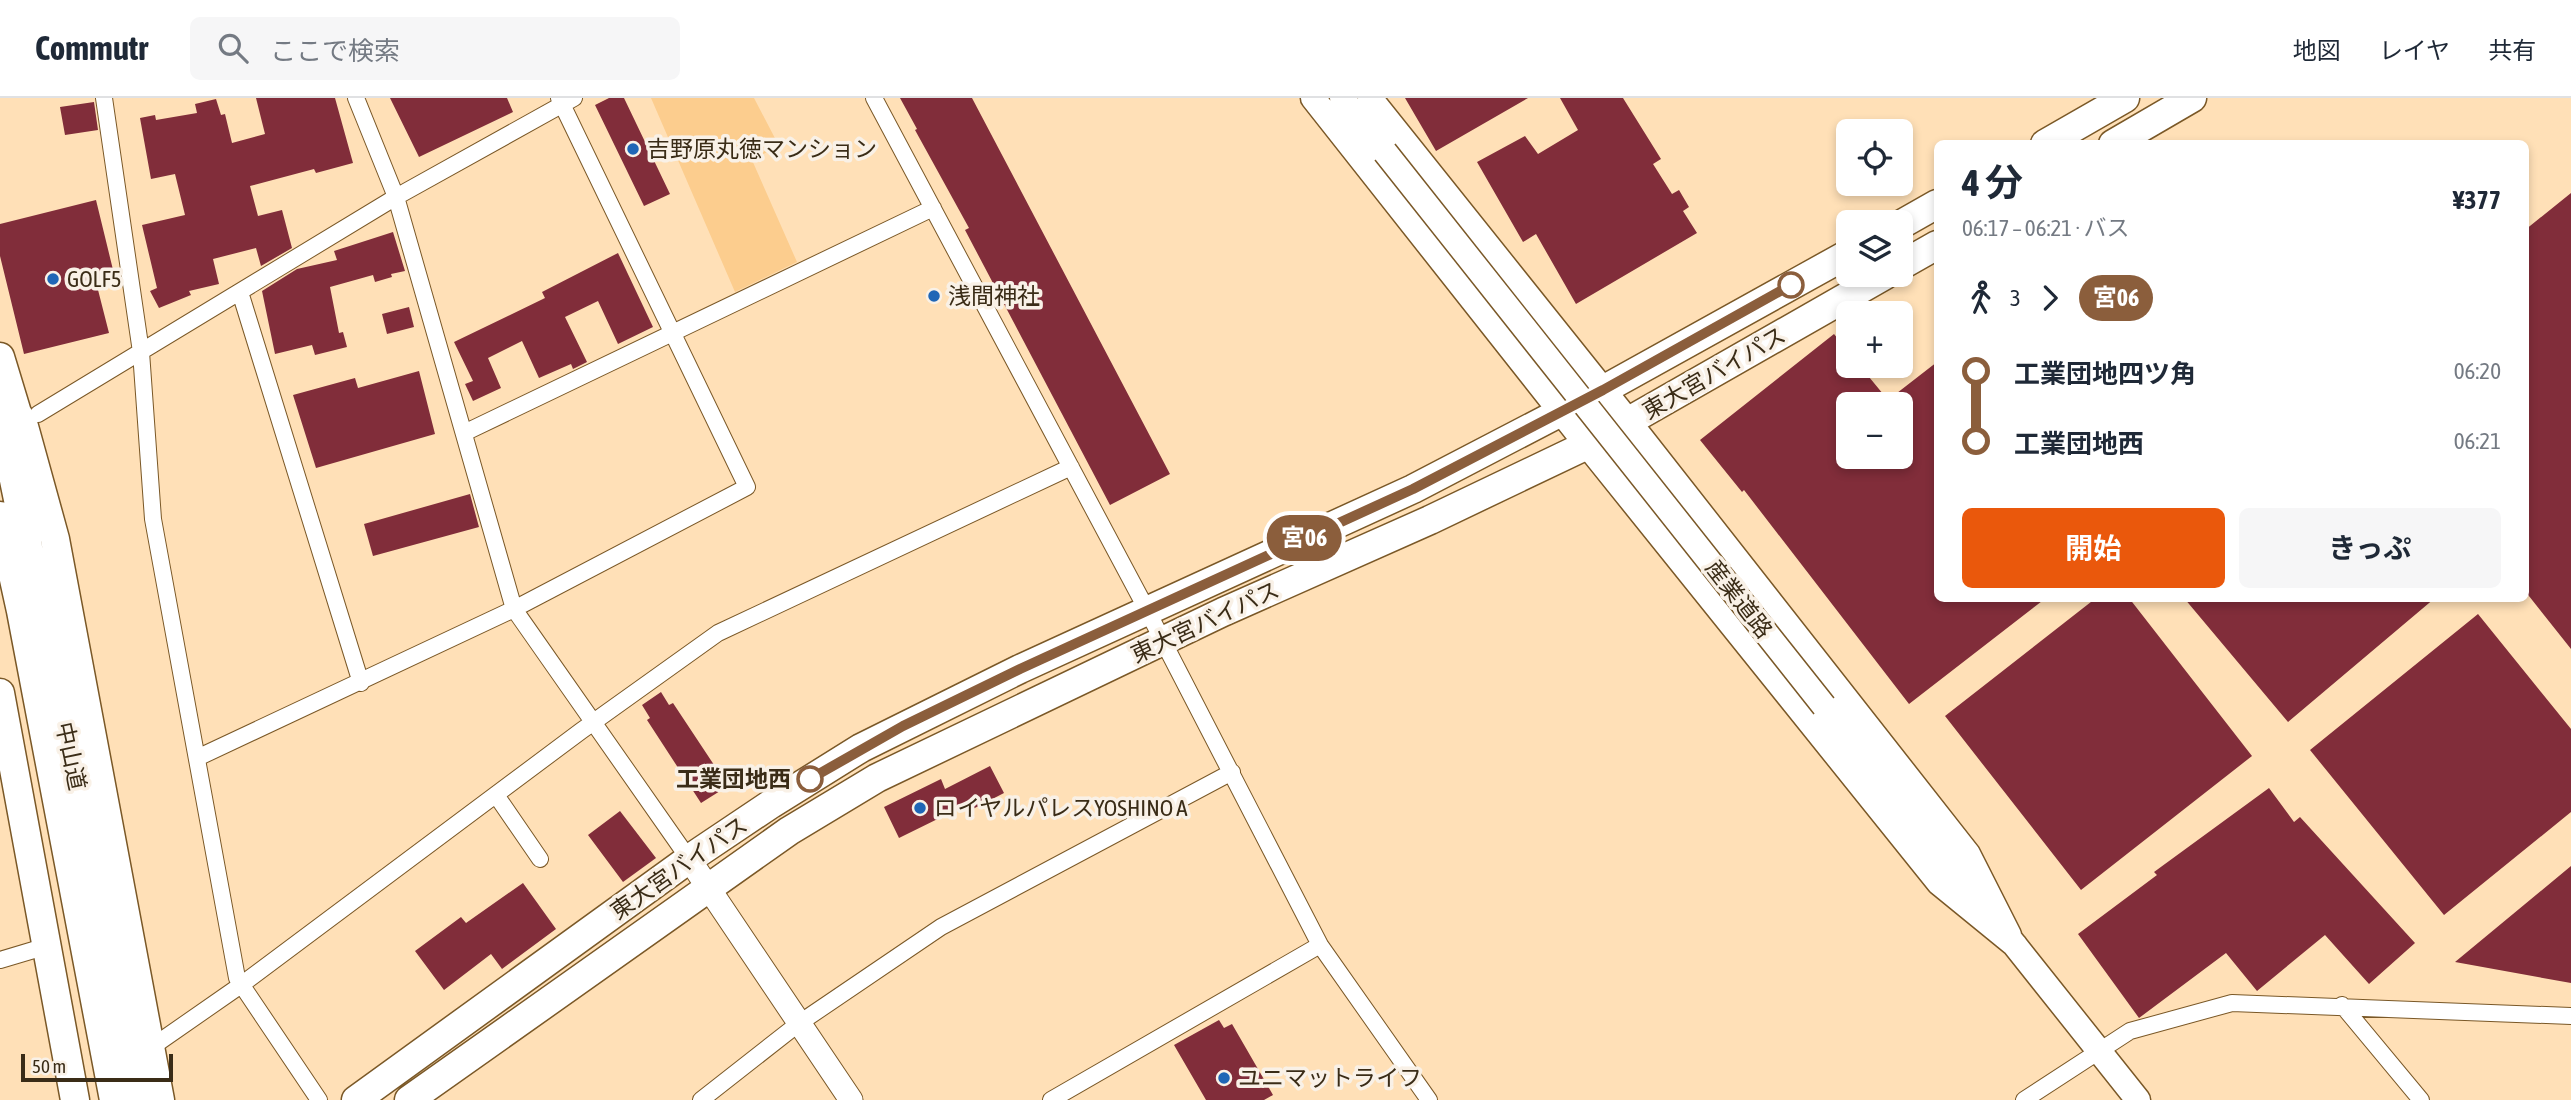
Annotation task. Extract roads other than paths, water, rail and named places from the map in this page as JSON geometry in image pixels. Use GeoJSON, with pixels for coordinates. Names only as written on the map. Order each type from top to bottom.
{"type":"FeatureCollection","features":[{"type":"Feature","properties":{"kind":"highway"},"geometry":{"type":"LineString","coordinates":[[2052,140],[2125,98]]}},
{"type":"Feature","properties":{"kind":"highway"},"geometry":{"type":"LineString","coordinates":[[2120,140],[2192,98]]}},
{"type":"Feature","properties":{"kind":"highway"},"geometry":{"type":"LineString","coordinates":[[1913,218],[1934,206]]}},
{"type":"Feature","properties":{"kind":"highway"},"geometry":{"type":"LineString","coordinates":[[1913,259],[1934,247]]}},
{"type":"Feature","properties":{"kind":"highway","name":"東大宮バイパス"},"geometry":{"type":"LineString","coordinates":[[356,1100],[689,859],[861,748],[1020,669],[1413,489],[1603,390],[1836,261]]}},
{"type":"Feature","properties":{"kind":"highway","name":"東大宮バイパス"},"geometry":{"type":"LineString","coordinates":[[408,1100],[789,831],[877,778],[1223,611],[1430,520],[1587,445],[1864,287]]}},
{"type":"Feature","properties":{"kind":"highway"},"geometry":{"type":"LineString","coordinates":[[0,357],[17,413],[23,424],[55,539],[160,1100]]}},
{"type":"Feature","properties":{"kind":"highway","name":"中山道"},"geometry":{"type":"LineString","coordinates":[[0,413],[99,888],[138,1100]]}},
{"type":"Feature","properties":{"kind":"highway"},"geometry":{"type":"LineString","coordinates":[[0,516],[21,611],[114,1100]]}},
{"type":"Feature","properties":{"kind":"highway"},"geometry":{"type":"LineString","coordinates":[[0,693],[75,1100]]}},
{"type":"Feature","properties":{"kind":"main road"},"geometry":{"type":"LineString","coordinates":[[1312,98],[1939,883],[2014,945]]}},
{"type":"Feature","properties":{"kind":"main road","name":"産業道路"},"geometry":{"type":"LineString","coordinates":[[1342,98],[2138,1100]]}},
{"type":"Feature","properties":{"kind":"main road"},"geometry":{"type":"LineString","coordinates":[[1370,98],[1629,422],[1968,854],[2014,945]]}},
{"type":"Feature","properties":{"kind":"street"},"geometry":{"type":"LineString","coordinates":[[104,98],[141,352],[153,519],[237,978],[319,1100]]}},
{"type":"Feature","properties":{"kind":"street"},"geometry":{"type":"LineString","coordinates":[[356,98],[396,197],[514,609],[689,859],[850,1100]]}},
{"type":"Feature","properties":{"kind":"street"},"geometry":{"type":"LineString","coordinates":[[874,98],[1147,610],[1320,945],[1429,1100]]}},
{"type":"Feature","properties":{"kind":"street"},"geometry":{"type":"LineString","coordinates":[[38,414],[396,197],[565,100],[747,487],[514,609],[197,758]]}},
{"type":"Feature","properties":{"kind":"street"},"geometry":{"type":"LineString","coordinates":[[464,433],[933,208]]}},
{"type":"Feature","properties":{"kind":"street"},"geometry":{"type":"LineString","coordinates":[[240,292],[361,683]]}},
{"type":"Feature","properties":{"kind":"street"},"geometry":{"type":"LineString","coordinates":[[149,1049],[241,985],[592,723],[718,633],[1071,467]]}},
{"type":"Feature","properties":{"kind":"street"},"geometry":{"type":"LineString","coordinates":[[701,1100],[798,1024],[941,927],[1232,772]]}},
{"type":"Feature","properties":{"kind":"street"},"geometry":{"type":"LineString","coordinates":[[496,795],[540,859]]}},
{"type":"Feature","properties":{"kind":"street"},"geometry":{"type":"LineString","coordinates":[[1051,1100],[1320,945]]}},
{"type":"Feature","properties":{"kind":"street"},"geometry":{"type":"LineString","coordinates":[[0,960],[47,946]]}},
{"type":"Feature","properties":{"kind":"street"},"geometry":{"type":"LineString","coordinates":[[2024,1100],[2130,1031],[2232,1003],[2571,1016]]}},
{"type":"Feature","properties":{"kind":"street"},"geometry":{"type":"LineString","coordinates":[[2342,1006],[2421,1100]]}},
{"type":"Feature","properties":{"kind":"place","name":"吉野原丸徳マンション"},"geometry":{"type":"Point","coordinates":[633,149]}},
{"type":"Feature","properties":{"kind":"place","name":"GOLF5"},"geometry":{"type":"Point","coordinates":[53,279]}},
{"type":"Feature","properties":{"kind":"place","name":"浅間神社"},"geometry":{"type":"Point","coordinates":[934,296]}},
{"type":"Feature","properties":{"kind":"place","name":"工業団地西"},"geometry":{"type":"Point","coordinates":[810,779]}},
{"type":"Feature","properties":{"kind":"place","name":"ロイヤルパレスYOSHINO A"},"geometry":{"type":"Point","coordinates":[920,808]}},
{"type":"Feature","properties":{"kind":"place","name":"ユニマットライフ"},"geometry":{"type":"Point","coordinates":[1224,1078]}}]}
